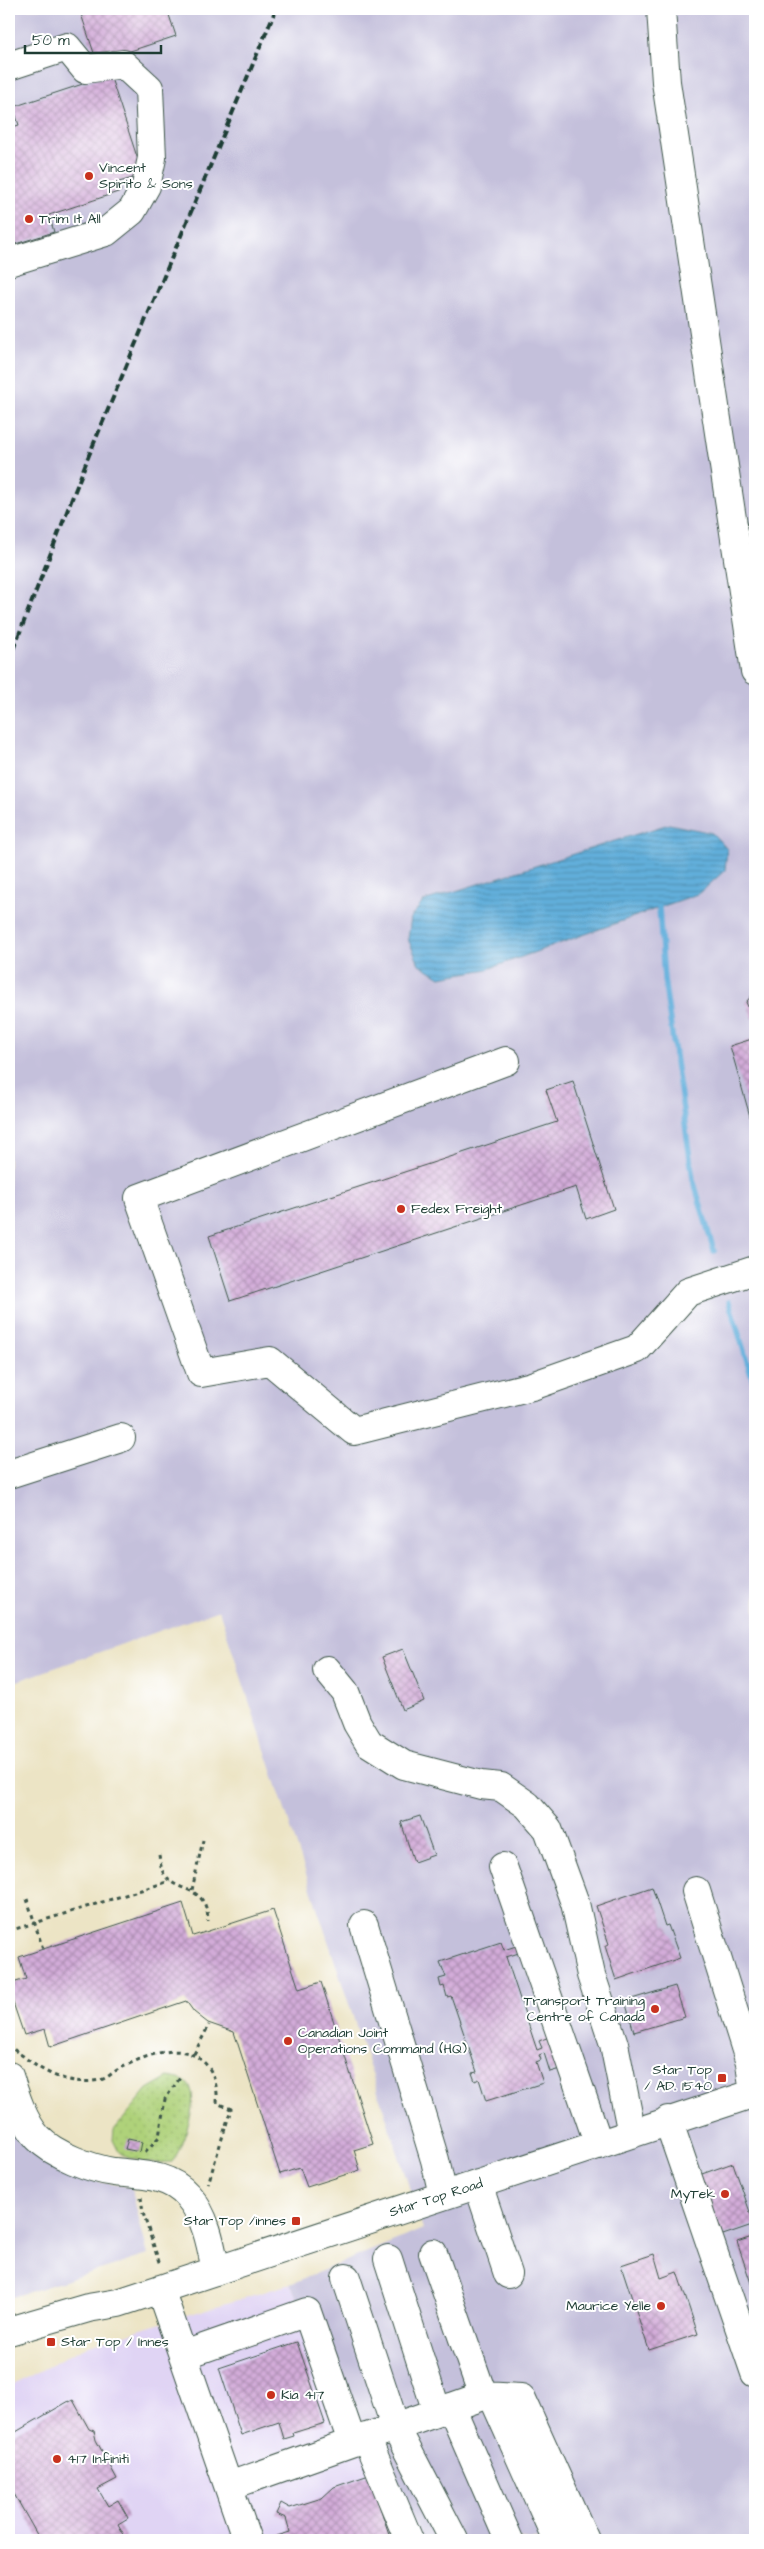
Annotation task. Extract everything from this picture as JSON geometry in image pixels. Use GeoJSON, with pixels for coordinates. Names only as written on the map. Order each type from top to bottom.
{"type":"FeatureCollection","features":[{"type":"Feature","properties":{"kind":"street"},"geometry":{"type":"LineString","coordinates":[[661,9],[666,82],[755,671]]}},
{"type":"Feature","properties":{"kind":"street"},"geometry":{"type":"LineString","coordinates":[[9,66],[67,46],[85,69],[123,64],[149,88],[152,124],[152,158],[146,186],[132,212],[106,232],[9,262]]}},
{"type":"Feature","properties":{"kind":"street"},"geometry":{"type":"LineString","coordinates":[[506,1062],[139,1198],[201,1372],[270,1361],[354,1431],[532,1386],[637,1349],[688,1292],[755,1270]]}},
{"type":"Feature","properties":{"kind":"street"},"geometry":{"type":"LineString","coordinates":[[9,1474],[121,1438]]}},
{"type":"Feature","properties":{"kind":"street"},"geometry":{"type":"LineString","coordinates":[[326,1670],[345,1692],[357,1723],[369,1743],[404,1764],[481,1785],[501,1787],[527,1805],[548,1829],[575,1903],[591,1975],[614,2044],[632,2134]]}},
{"type":"Feature","properties":{"kind":"street"},"geometry":{"type":"LineString","coordinates":[[502,1867],[599,2145]]}},
{"type":"Feature","properties":{"kind":"street"},"geometry":{"type":"LineString","coordinates":[[696,1891],[750,2063],[754,2093]]}},
{"type":"Feature","properties":{"kind":"street"},"geometry":{"type":"LineString","coordinates":[[364,1925],[435,2160],[443,2196]]}},
{"type":"Feature","properties":{"kind":"street"},"geometry":{"type":"LineString","coordinates":[[9,2076],[16,2101],[38,2138],[57,2151],[82,2164],[112,2172],[150,2175],[177,2187],[188,2196],[201,2214],[216,2271]]}},
{"type":"Feature","properties":{"kind":"street","name":"Star Top Road"},"geometry":{"type":"LineString","coordinates":[[9,2350],[94,2319],[160,2278],[216,2271],[754,2093]]}},
{"type":"Feature","properties":{"kind":"street"},"geometry":{"type":"LineString","coordinates":[[668,2120],[755,2373]]}},
{"type":"Feature","properties":{"kind":"street"},"geometry":{"type":"LineString","coordinates":[[478,2184],[508,2274]]}},
{"type":"Feature","properties":{"kind":"street"},"geometry":{"type":"LineString","coordinates":[[433,2253],[488,2396],[557,2540]]}},
{"type":"Feature","properties":{"kind":"street"},"geometry":{"type":"LineString","coordinates":[[388,2259],[444,2409],[509,2540]]}},
{"type":"Feature","properties":{"kind":"street"},"geometry":{"type":"LineString","coordinates":[[160,2278],[247,2540]]}},
{"type":"Feature","properties":{"kind":"street"},"geometry":{"type":"LineString","coordinates":[[346,2278],[395,2426],[454,2540]]}},
{"type":"Feature","properties":{"kind":"street","name":"Star Top Road"},"geometry":{"type":"LineString","coordinates":[[9,2331],[88,2308],[118,2304]]}},
{"type":"Feature","properties":{"kind":"street"},"geometry":{"type":"LineString","coordinates":[[184,2355],[306,2312],[359,2440],[409,2540]]}},
{"type":"Feature","properties":{"kind":"street"},"geometry":{"type":"LineString","coordinates":[[229,2486],[444,2409],[488,2396],[521,2398],[585,2540]]}},
{"type":"Feature","properties":{"kind":"path"},"geometry":{"type":"LineString","coordinates":[[192,1890],[203,1840]]}},
{"type":"Feature","properties":{"kind":"path"},"geometry":{"type":"LineString","coordinates":[[159,1855],[164,1875],[170,1881],[192,1890],[200,1896],[208,1913],[208,1921]]}},
{"type":"Feature","properties":{"kind":"path"},"geometry":{"type":"LineString","coordinates":[[9,1931],[170,1881]]}},
{"type":"Feature","properties":{"kind":"path"},"geometry":{"type":"LineString","coordinates":[[27,1898],[43,1949]]}},
{"type":"Feature","properties":{"kind":"path"},"geometry":{"type":"LineString","coordinates":[[194,2054],[209,2025]]}},
{"type":"Feature","properties":{"kind":"path"},"geometry":{"type":"LineString","coordinates":[[9,2043],[12,2048],[39,2069],[64,2080],[102,2080],[116,2071],[162,2053],[176,2050],[194,2054],[206,2064],[215,2079],[217,2104],[231,2109],[207,2186],[202,2181]]}},
{"type":"Feature","properties":{"kind":"path"},"geometry":{"type":"LineString","coordinates":[[142,2156],[159,2137],[165,2099],[180,2078]]}},
{"type":"Feature","properties":{"kind":"path"},"geometry":{"type":"LineString","coordinates":[[140,2191],[143,2213],[160,2278]]}},
{"type":"Feature","properties":{"kind":"shaded area"},"geometry":{"type":"Polygon","coordinates":[[[9,9],[755,9],[755,2540],[423,2540],[290,2284],[423,2229],[219,1610],[9,1684],[9,9]]]}},
{"type":"Feature","properties":{"kind":"shaded area"},"geometry":{"type":"Polygon","coordinates":[[[9,2116],[35,2153],[76,2178],[131,2187],[148,2255],[9,2298],[9,2116]]]}},
{"type":"Feature","properties":{"kind":"shaded area"},"geometry":{"type":"Polygon","coordinates":[[[290,2284],[423,2540],[9,2540],[9,2387],[89,2345],[290,2284]]]}},
{"type":"Feature","properties":{"kind":"green space"},"geometry":{"type":"Polygon","coordinates":[[[169,2077],[186,2082],[192,2094],[191,2114],[176,2156],[172,2162],[147,2163],[126,2157],[119,2152],[113,2140],[114,2130],[148,2089],[169,2077]]]}},
{"type":"Feature","properties":{"kind":"water"},"geometry":{"type":"Polygon","coordinates":[[[669,824],[712,833],[727,849],[725,870],[700,893],[488,969],[440,977],[419,964],[408,939],[411,917],[424,901],[669,824]]]}},
{"type":"Feature","properties":{"kind":"building"},"geometry":{"type":"Polygon","coordinates":[[[96,9],[167,9],[176,36],[97,62],[81,14],[96,9]]]}},
{"type":"Feature","properties":{"kind":"building"},"geometry":{"type":"Polygon","coordinates":[[[110,75],[143,175],[119,182],[121,191],[49,215],[54,232],[9,246],[9,128],[19,125],[13,107],[110,75]]]}},
{"type":"Feature","properties":{"kind":"building"},"geometry":{"type":"Polygon","coordinates":[[[755,992],[755,1024],[746,1002],[755,992]]]}},
{"type":"Feature","properties":{"kind":"building"},"geometry":{"type":"Polygon","coordinates":[[[755,1038],[755,1134],[730,1046],[755,1038]]]}},
{"type":"Feature","properties":{"kind":"building"},"geometry":{"type":"Polygon","coordinates":[[[573,1081],[614,1209],[586,1219],[576,1187],[230,1301],[209,1236],[557,1122],[546,1090],[573,1081]]]}},
{"type":"Feature","properties":{"kind":"building"},"geometry":{"type":"Polygon","coordinates":[[[403,1649],[424,1701],[403,1710],[382,1657],[403,1649]]]}},
{"type":"Feature","properties":{"kind":"building"},"geometry":{"type":"Polygon","coordinates":[[[420,1816],[434,1855],[414,1862],[401,1822],[420,1816]]]}},
{"type":"Feature","properties":{"kind":"building"},"geometry":{"type":"Polygon","coordinates":[[[652,1887],[665,1926],[668,1925],[680,1958],[616,1980],[605,1946],[609,1944],[596,1906],[652,1887]]]}},
{"type":"Feature","properties":{"kind":"building","name":"Canadian Joint Operations Command (HQ)"},"geometry":{"type":"Polygon","coordinates":[[[183,1903],[193,1936],[273,1910],[299,1989],[321,1982],[373,2144],[354,2150],[360,2170],[307,2187],[300,2168],[280,2174],[234,2032],[208,2023],[194,2012],[186,2001],[50,2047],[45,2029],[24,2035],[9,1991],[9,1984],[26,1979],[19,1957],[183,1903]]]}},
{"type":"Feature","properties":{"kind":"building"},"geometry":{"type":"Polygon","coordinates":[[[501,1942],[504,1950],[519,1945],[522,1952],[506,1957],[537,2050],[542,2048],[539,2041],[549,2037],[560,2069],[550,2072],[544,2053],[539,2055],[541,2060],[536,2062],[543,2083],[486,2101],[479,2079],[475,2081],[472,2073],[477,2072],[451,1996],[447,1997],[444,1986],[441,1987],[439,1979],[446,1977],[440,1962],[501,1942]]]}},
{"type":"Feature","properties":{"kind":"building","name":"Transport Training Centre of Canada"},"geometry":{"type":"Polygon","coordinates":[[[675,1986],[685,2017],[634,2032],[625,2001],[675,1986]]]}},
{"type":"Feature","properties":{"kind":"building"},"geometry":{"type":"Polygon","coordinates":[[[128,2139],[142,2142],[140,2152],[125,2149],[128,2139]]]}},
{"type":"Feature","properties":{"kind":"building","name":"MyTek"},"geometry":{"type":"Polygon","coordinates":[[[733,2163],[751,2215],[755,2213],[755,2224],[720,2236],[699,2175],[733,2163]]]}},
{"type":"Feature","properties":{"kind":"building"},"geometry":{"type":"Polygon","coordinates":[[[755,2236],[755,2295],[737,2242],[755,2236]]]}},
{"type":"Feature","properties":{"kind":"building","name":"Maurice Yelle"},"geometry":{"type":"Polygon","coordinates":[[[654,2254],[661,2278],[677,2272],[698,2334],[649,2350],[621,2265],[654,2254]]]}},
{"type":"Feature","properties":{"kind":"building","name":"Kia 417"},"geometry":{"type":"Polygon","coordinates":[[[297,2342],[325,2423],[293,2433],[294,2436],[284,2439],[279,2422],[241,2435],[219,2368],[297,2342]]]}},
{"type":"Feature","properties":{"kind":"building","name":"417 Infiniti"},"geometry":{"type":"Polygon","coordinates":[[[73,2400],[89,2429],[94,2431],[96,2440],[117,2479],[98,2489],[108,2506],[118,2500],[128,2518],[118,2524],[127,2540],[40,2540],[9,2485],[9,2436],[73,2400]]]}},
{"type":"Feature","properties":{"kind":"building"},"geometry":{"type":"Polygon","coordinates":[[[369,2475],[391,2540],[278,2540],[277,2536],[290,2532],[286,2518],[276,2514],[281,2503],[290,2508],[322,2498],[334,2487],[369,2475]]]}},
{"type":"Feature","properties":{"kind":"waterway"},"geometry":{"type":"LineString","coordinates":[[659,907],[664,979],[693,1179],[714,1251]]}},
{"type":"Feature","properties":{"kind":"waterway"},"geometry":{"type":"LineString","coordinates":[[729,1302],[755,1387]]}},
{"type":"Feature","properties":{"kind":"railway"},"geometry":{"type":"LineString","coordinates":[[9,660],[89,455],[276,9]]}},
{"type":"Feature","properties":{"kind":"place","name":"Vincent Spirito & Sons"},"geometry":{"type":"Point","coordinates":[89,176]}},
{"type":"Feature","properties":{"kind":"place","name":"Trim It All"},"geometry":{"type":"Point","coordinates":[29,219]}},
{"type":"Feature","properties":{"kind":"place","name":"Fedex Freight"},"geometry":{"type":"Point","coordinates":[401,1209]}},
{"type":"Feature","properties":{"kind":"place","name":"Transport Training Centre of Canada"},"geometry":{"type":"Point","coordinates":[655,2009]}},
{"type":"Feature","properties":{"kind":"place","name":"Canadian Joint Operations Command (HQ)"},"geometry":{"type":"Point","coordinates":[288,2041]}},
{"type":"Feature","properties":{"kind":"place","name":"Star Top / AD. 1540"},"geometry":{"type":"Point","coordinates":[722,2078]}},
{"type":"Feature","properties":{"kind":"place","name":"MyTek"},"geometry":{"type":"Point","coordinates":[725,2194]}},
{"type":"Feature","properties":{"kind":"place","name":"Star Top /innes"},"geometry":{"type":"Point","coordinates":[296,2221]}},
{"type":"Feature","properties":{"kind":"place","name":"Maurice Yelle"},"geometry":{"type":"Point","coordinates":[661,2306]}},
{"type":"Feature","properties":{"kind":"place","name":"Star Top / Innes"},"geometry":{"type":"Point","coordinates":[51,2342]}},
{"type":"Feature","properties":{"kind":"place","name":"Kia 417"},"geometry":{"type":"Point","coordinates":[271,2395]}},
{"type":"Feature","properties":{"kind":"place","name":"417 Infiniti"},"geometry":{"type":"Point","coordinates":[57,2459]}}]}
